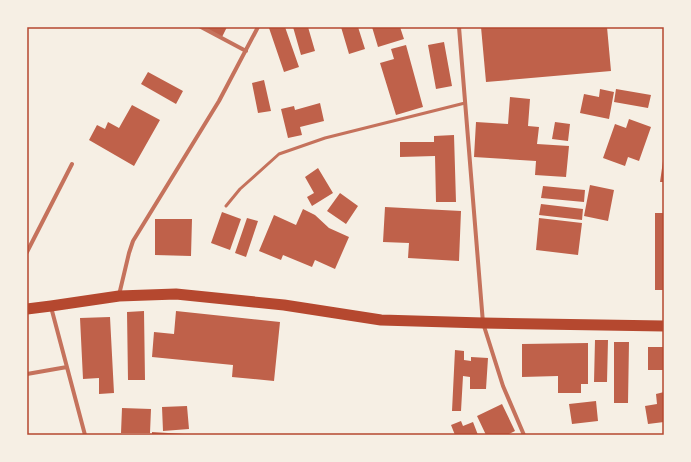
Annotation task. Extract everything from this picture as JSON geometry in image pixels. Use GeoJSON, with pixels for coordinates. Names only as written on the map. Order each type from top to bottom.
{"type":"FeatureCollection","features":[{"type":"Feature","properties":{"kind":"highway"},"geometry":{"type":"LineString","coordinates":[[27,309],[119,296],[176,294],[284,305],[381,320],[483,324],[664,326]]}},
{"type":"Feature","properties":{"kind":"street"},"geometry":{"type":"LineString","coordinates":[[201,27],[246,51]]}},
{"type":"Feature","properties":{"kind":"street"},"geometry":{"type":"LineString","coordinates":[[119,296],[133,241],[219,101],[258,27]]}},
{"type":"Feature","properties":{"kind":"street"},"geometry":{"type":"LineString","coordinates":[[459,27],[483,324],[503,386],[524,435]]}},
{"type":"Feature","properties":{"kind":"street"},"geometry":{"type":"LineString","coordinates":[[27,252],[72,164]]}},
{"type":"Feature","properties":{"kind":"street"},"geometry":{"type":"LineString","coordinates":[[51,306],[86,435]]}},
{"type":"Feature","properties":{"kind":"street"},"geometry":{"type":"LineString","coordinates":[[27,374],[68,367]]}},
{"type":"Feature","properties":{"kind":"lane"},"geometry":{"type":"LineString","coordinates":[[226,206],[240,189],[279,154],[324,138],[465,103]]}},
{"type":"Feature","properties":{"kind":"building"},"geometry":{"type":"Polygon","coordinates":[[[204,27],[227,27],[222,37],[204,27]]]}},
{"type":"Feature","properties":{"kind":"building"},"geometry":{"type":"Polygon","coordinates":[[[285,27],[299,67],[284,72],[269,28],[285,27]]]}},
{"type":"Feature","properties":{"kind":"building"},"geometry":{"type":"Polygon","coordinates":[[[293,27],[308,27],[315,51],[301,55],[293,27]]]}},
{"type":"Feature","properties":{"kind":"building"},"geometry":{"type":"Polygon","coordinates":[[[341,27],[358,27],[365,49],[349,54],[341,27]]]}},
{"type":"Feature","properties":{"kind":"building"},"geometry":{"type":"Polygon","coordinates":[[[372,27],[400,27],[404,39],[378,47],[372,27]]]}},
{"type":"Feature","properties":{"kind":"building"},"geometry":{"type":"Polygon","coordinates":[[[481,27],[607,27],[611,71],[486,82],[481,27]]]}},
{"type":"Feature","properties":{"kind":"building"},"geometry":{"type":"Polygon","coordinates":[[[444,42],[452,86],[436,89],[428,45],[444,42]]]}},
{"type":"Feature","properties":{"kind":"building"},"geometry":{"type":"Polygon","coordinates":[[[406,45],[423,107],[396,115],[380,63],[394,59],[391,49],[406,45]]]}},
{"type":"Feature","properties":{"kind":"building"},"geometry":{"type":"Polygon","coordinates":[[[148,72],[183,91],[176,104],[141,84],[148,72]]]}},
{"type":"Feature","properties":{"kind":"building"},"geometry":{"type":"Polygon","coordinates":[[[264,80],[271,111],[258,113],[252,83],[264,80]]]}},
{"type":"Feature","properties":{"kind":"building"},"geometry":{"type":"Polygon","coordinates":[[[600,89],[614,92],[609,119],[580,113],[584,94],[599,97],[600,89]]]}},
{"type":"Feature","properties":{"kind":"building"},"geometry":{"type":"Polygon","coordinates":[[[616,89],[651,95],[648,108],[614,102],[616,89]]]}},
{"type":"Feature","properties":{"kind":"building"},"geometry":{"type":"Polygon","coordinates":[[[510,97],[530,99],[528,126],[539,127],[537,144],[569,146],[566,177],[535,175],[536,161],[474,157],[476,122],[508,124],[510,97]]]}},
{"type":"Feature","properties":{"kind":"building"},"geometry":{"type":"Polygon","coordinates":[[[320,103],[324,121],[300,127],[302,135],[288,138],[281,109],[294,106],[295,110],[320,103]]]}},
{"type":"Feature","properties":{"kind":"building"},"geometry":{"type":"Polygon","coordinates":[[[132,105],[160,120],[134,166],[89,140],[97,125],[105,129],[108,122],[119,128],[132,105]]]}},
{"type":"Feature","properties":{"kind":"building"},"geometry":{"type":"Polygon","coordinates":[[[629,119],[651,127],[639,161],[628,157],[625,166],[603,158],[615,124],[626,128],[629,119]]]}},
{"type":"Feature","properties":{"kind":"building"},"geometry":{"type":"Polygon","coordinates":[[[555,122],[570,124],[568,141],[552,139],[555,122]]]}},
{"type":"Feature","properties":{"kind":"building"},"geometry":{"type":"Polygon","coordinates":[[[454,135],[456,202],[436,202],[435,156],[400,157],[400,142],[434,142],[434,136],[454,135]]]}},
{"type":"Feature","properties":{"kind":"building"},"geometry":{"type":"Polygon","coordinates":[[[663,161],[664,182],[660,182],[663,161]]]}},
{"type":"Feature","properties":{"kind":"building"},"geometry":{"type":"Polygon","coordinates":[[[318,168],[333,193],[312,206],[307,197],[314,193],[305,177],[318,168]]]}},
{"type":"Feature","properties":{"kind":"building"},"geometry":{"type":"Polygon","coordinates":[[[590,185],[614,190],[608,221],[584,216],[590,185]]]}},
{"type":"Feature","properties":{"kind":"building"},"geometry":{"type":"Polygon","coordinates":[[[543,186],[585,190],[584,202],[541,198],[543,186]]]}},
{"type":"Feature","properties":{"kind":"building"},"geometry":{"type":"Polygon","coordinates":[[[340,193],[358,206],[346,224],[327,211],[340,193]]]}},
{"type":"Feature","properties":{"kind":"building"},"geometry":{"type":"Polygon","coordinates":[[[541,204],[583,209],[582,220],[539,215],[541,204]]]}},
{"type":"Feature","properties":{"kind":"building"},"geometry":{"type":"Polygon","coordinates":[[[385,207],[461,211],[459,261],[408,258],[409,243],[383,242],[385,207]]]}},
{"type":"Feature","properties":{"kind":"building"},"geometry":{"type":"Polygon","coordinates":[[[303,209],[315,215],[329,228],[349,237],[335,269],[315,260],[312,267],[283,255],[281,260],[259,251],[274,215],[296,225],[303,209]]]}},
{"type":"Feature","properties":{"kind":"building"},"geometry":{"type":"Polygon","coordinates":[[[222,212],[241,219],[230,250],[211,243],[222,212]]]}},
{"type":"Feature","properties":{"kind":"building"},"geometry":{"type":"Polygon","coordinates":[[[655,213],[664,213],[664,290],[655,290],[655,213]]]}},
{"type":"Feature","properties":{"kind":"building"},"geometry":{"type":"Polygon","coordinates":[[[247,218],[258,221],[246,257],[235,253],[247,218]]]}},
{"type":"Feature","properties":{"kind":"building"},"geometry":{"type":"Polygon","coordinates":[[[539,218],[582,223],[578,255],[536,250],[539,218]]]}},
{"type":"Feature","properties":{"kind":"building"},"geometry":{"type":"Polygon","coordinates":[[[155,219],[192,219],[191,256],[155,255],[155,219]]]}},
{"type":"Feature","properties":{"kind":"building"},"geometry":{"type":"Polygon","coordinates":[[[144,311],[145,380],[128,380],[127,312],[144,311]]]}},
{"type":"Feature","properties":{"kind":"building"},"geometry":{"type":"Polygon","coordinates":[[[176,311],[280,322],[274,381],[232,377],[233,365],[152,357],[154,332],[174,334],[176,311]]]}},
{"type":"Feature","properties":{"kind":"building"},"geometry":{"type":"Polygon","coordinates":[[[110,317],[114,393],[99,394],[99,378],[83,379],[80,318],[110,317]]]}},
{"type":"Feature","properties":{"kind":"building"},"geometry":{"type":"Polygon","coordinates":[[[595,340],[608,340],[607,382],[594,382],[595,340]]]}},
{"type":"Feature","properties":{"kind":"building"},"geometry":{"type":"Polygon","coordinates":[[[614,342],[629,342],[628,403],[614,403],[614,342]]]}},
{"type":"Feature","properties":{"kind":"building"},"geometry":{"type":"Polygon","coordinates":[[[588,343],[588,384],[581,384],[581,393],[558,393],[558,376],[522,377],[522,344],[588,343]]]}},
{"type":"Feature","properties":{"kind":"building"},"geometry":{"type":"Polygon","coordinates":[[[648,347],[664,347],[664,370],[648,370],[648,347]]]}},
{"type":"Feature","properties":{"kind":"building"},"geometry":{"type":"Polygon","coordinates":[[[455,350],[464,351],[464,360],[471,361],[471,357],[488,358],[486,389],[470,389],[470,377],[463,376],[461,411],[452,411],[455,350]]]}},
{"type":"Feature","properties":{"kind":"building"},"geometry":{"type":"Polygon","coordinates":[[[664,392],[664,422],[648,424],[645,406],[657,404],[656,394],[664,392]]]}},
{"type":"Feature","properties":{"kind":"building"},"geometry":{"type":"Polygon","coordinates":[[[596,401],[598,421],[572,424],[569,404],[596,401]]]}},
{"type":"Feature","properties":{"kind":"building"},"geometry":{"type":"Polygon","coordinates":[[[502,404],[515,431],[507,435],[486,435],[477,416],[502,404]]]}},
{"type":"Feature","properties":{"kind":"building"},"geometry":{"type":"Polygon","coordinates":[[[187,406],[189,429],[163,431],[162,407],[187,406]]]}},
{"type":"Feature","properties":{"kind":"building"},"geometry":{"type":"Polygon","coordinates":[[[122,408],[151,409],[150,433],[121,433],[122,408]]]}},
{"type":"Feature","properties":{"kind":"building"},"geometry":{"type":"Polygon","coordinates":[[[461,421],[463,426],[473,422],[478,435],[455,435],[451,425],[461,421]]]}},
{"type":"Feature","properties":{"kind":"building"},"geometry":{"type":"Polygon","coordinates":[[[152,432],[184,434],[152,435],[152,432]]]}}]}
